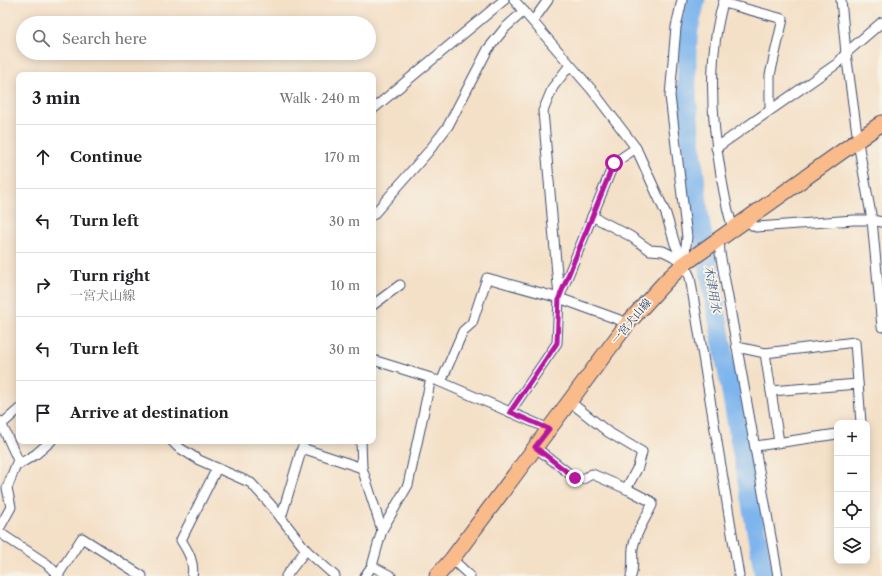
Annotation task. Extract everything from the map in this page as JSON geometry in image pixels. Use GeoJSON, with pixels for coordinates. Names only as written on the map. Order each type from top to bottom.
{"type":"FeatureCollection","features":[{"type":"Feature","properties":{"kind":"main road","name":"一宮犬山線"},"geometry":{"type":"LineString","coordinates":[[437,576],[452,559],[628,323],[666,281],[684,264],[719,238],[882,123]]}},
{"type":"Feature","properties":{"kind":"street"},"geometry":{"type":"LineString","coordinates":[[376,107],[504,0]]}},
{"type":"Feature","properties":{"kind":"street"},"geometry":{"type":"LineString","coordinates":[[514,0],[592,90],[636,148],[666,214],[675,244],[688,270],[696,309],[739,576]]}},
{"type":"Feature","properties":{"kind":"street"},"geometry":{"type":"LineString","coordinates":[[533,21],[548,0]]}},
{"type":"Feature","properties":{"kind":"street"},"geometry":{"type":"LineString","coordinates":[[682,0],[676,27],[670,96],[687,237],[684,264]]}},
{"type":"Feature","properties":{"kind":"street"},"geometry":{"type":"LineString","coordinates":[[841,0],[846,53],[858,141],[872,220],[882,327]]}},
{"type":"Feature","properties":{"kind":"street"},"geometry":{"type":"LineString","coordinates":[[733,228],[726,206],[716,148],[713,113],[714,57],[717,30],[724,1],[783,19],[770,75],[770,109]]}},
{"type":"Feature","properties":{"kind":"street"},"geometry":{"type":"LineString","coordinates":[[376,212],[428,152],[448,126],[488,49],[505,28],[524,11]]}},
{"type":"Feature","properties":{"kind":"street"},"geometry":{"type":"LineString","coordinates":[[716,148],[838,63],[846,53],[882,22]]}},
{"type":"Feature","properties":{"kind":"street"},"geometry":{"type":"LineString","coordinates":[[510,412],[557,343],[559,298],[543,111],[552,87],[570,65]]}},
{"type":"Feature","properties":{"kind":"street"},"geometry":{"type":"LineString","coordinates":[[559,298],[614,163],[636,148]]}},
{"type":"Feature","properties":{"kind":"street"},"geometry":{"type":"LineString","coordinates":[[592,216],[630,236],[650,250],[663,252],[673,256],[684,264]]}},
{"type":"Feature","properties":{"kind":"street"},"geometry":{"type":"LineString","coordinates":[[747,218],[752,225],[756,227],[854,220],[872,220],[882,222]]}},
{"type":"Feature","properties":{"kind":"street"},"geometry":{"type":"LineString","coordinates":[[719,238],[720,253],[756,446],[778,576]]}},
{"type":"Feature","properties":{"kind":"street"},"geometry":{"type":"LineString","coordinates":[[441,382],[463,331],[472,323],[487,278],[559,298],[628,323]]}},
{"type":"Feature","properties":{"kind":"street"},"geometry":{"type":"LineString","coordinates":[[376,303],[400,285]]}},
{"type":"Feature","properties":{"kind":"street"},"geometry":{"type":"LineString","coordinates":[[737,347],[765,353],[855,342],[862,420]]}},
{"type":"Feature","properties":{"kind":"street"},"geometry":{"type":"LineString","coordinates":[[765,353],[779,442]]}},
{"type":"Feature","properties":{"kind":"street"},"geometry":{"type":"LineString","coordinates":[[376,361],[431,378],[549,429]]}},
{"type":"Feature","properties":{"kind":"street"},"geometry":{"type":"LineString","coordinates":[[365,576],[372,566],[382,530],[408,485],[431,378]]}},
{"type":"Feature","properties":{"kind":"street"},"geometry":{"type":"LineString","coordinates":[[771,391],[858,384]]}},
{"type":"Feature","properties":{"kind":"street"},"geometry":{"type":"LineString","coordinates":[[569,401],[608,432],[642,452],[638,468],[626,489]]}},
{"type":"Feature","properties":{"kind":"street"},"geometry":{"type":"LineString","coordinates":[[0,527],[11,507],[4,488],[18,460],[1,423],[16,411]]}},
{"type":"Feature","properties":{"kind":"street"},"geometry":{"type":"LineString","coordinates":[[756,446],[834,434]]}},
{"type":"Feature","properties":{"kind":"street"},"geometry":{"type":"LineString","coordinates":[[16,466],[36,454],[48,444]]}},
{"type":"Feature","properties":{"kind":"street"},"geometry":{"type":"LineString","coordinates":[[175,444],[199,460],[251,483],[306,550],[335,576]]}},
{"type":"Feature","properties":{"kind":"street"},"geometry":{"type":"LineString","coordinates":[[361,444],[362,468],[382,530]]}},
{"type":"Feature","properties":{"kind":"street"},"geometry":{"type":"LineString","coordinates":[[535,447],[575,478],[583,479],[592,474],[652,502],[635,541],[632,576]]}},
{"type":"Feature","properties":{"kind":"street"},"geometry":{"type":"LineString","coordinates":[[281,518],[302,448],[362,468]]}},
{"type":"Feature","properties":{"kind":"street"},"geometry":{"type":"LineString","coordinates":[[192,576],[192,564],[188,552],[181,540],[217,468]]}},
{"type":"Feature","properties":{"kind":"street"},"geometry":{"type":"LineString","coordinates":[[0,534],[47,564],[58,575],[82,538],[142,576]]}},
{"type":"Feature","properties":{"kind":"street"},"geometry":{"type":"LineString","coordinates":[[286,576],[306,550]]}},
{"type":"Feature","properties":{"kind":"street"},"geometry":{"type":"LineString","coordinates":[[452,559],[470,576]]}},
{"type":"Feature","properties":{"kind":"street"},"geometry":{"type":"LineString","coordinates":[[372,566],[391,576]]}},
{"type":"Feature","properties":{"kind":"waterway","name":"木津用水"},"geometry":{"type":"LineString","coordinates":[[696,0],[689,29],[687,89],[700,220],[764,576]]}},
{"type":"Feature","properties":{"kind":"route"},"geometry":{"type":"LineString","coordinates":[[575,478],[535,447],[549,429],[510,412],[557,343],[559,298],[614,163]]}}]}
